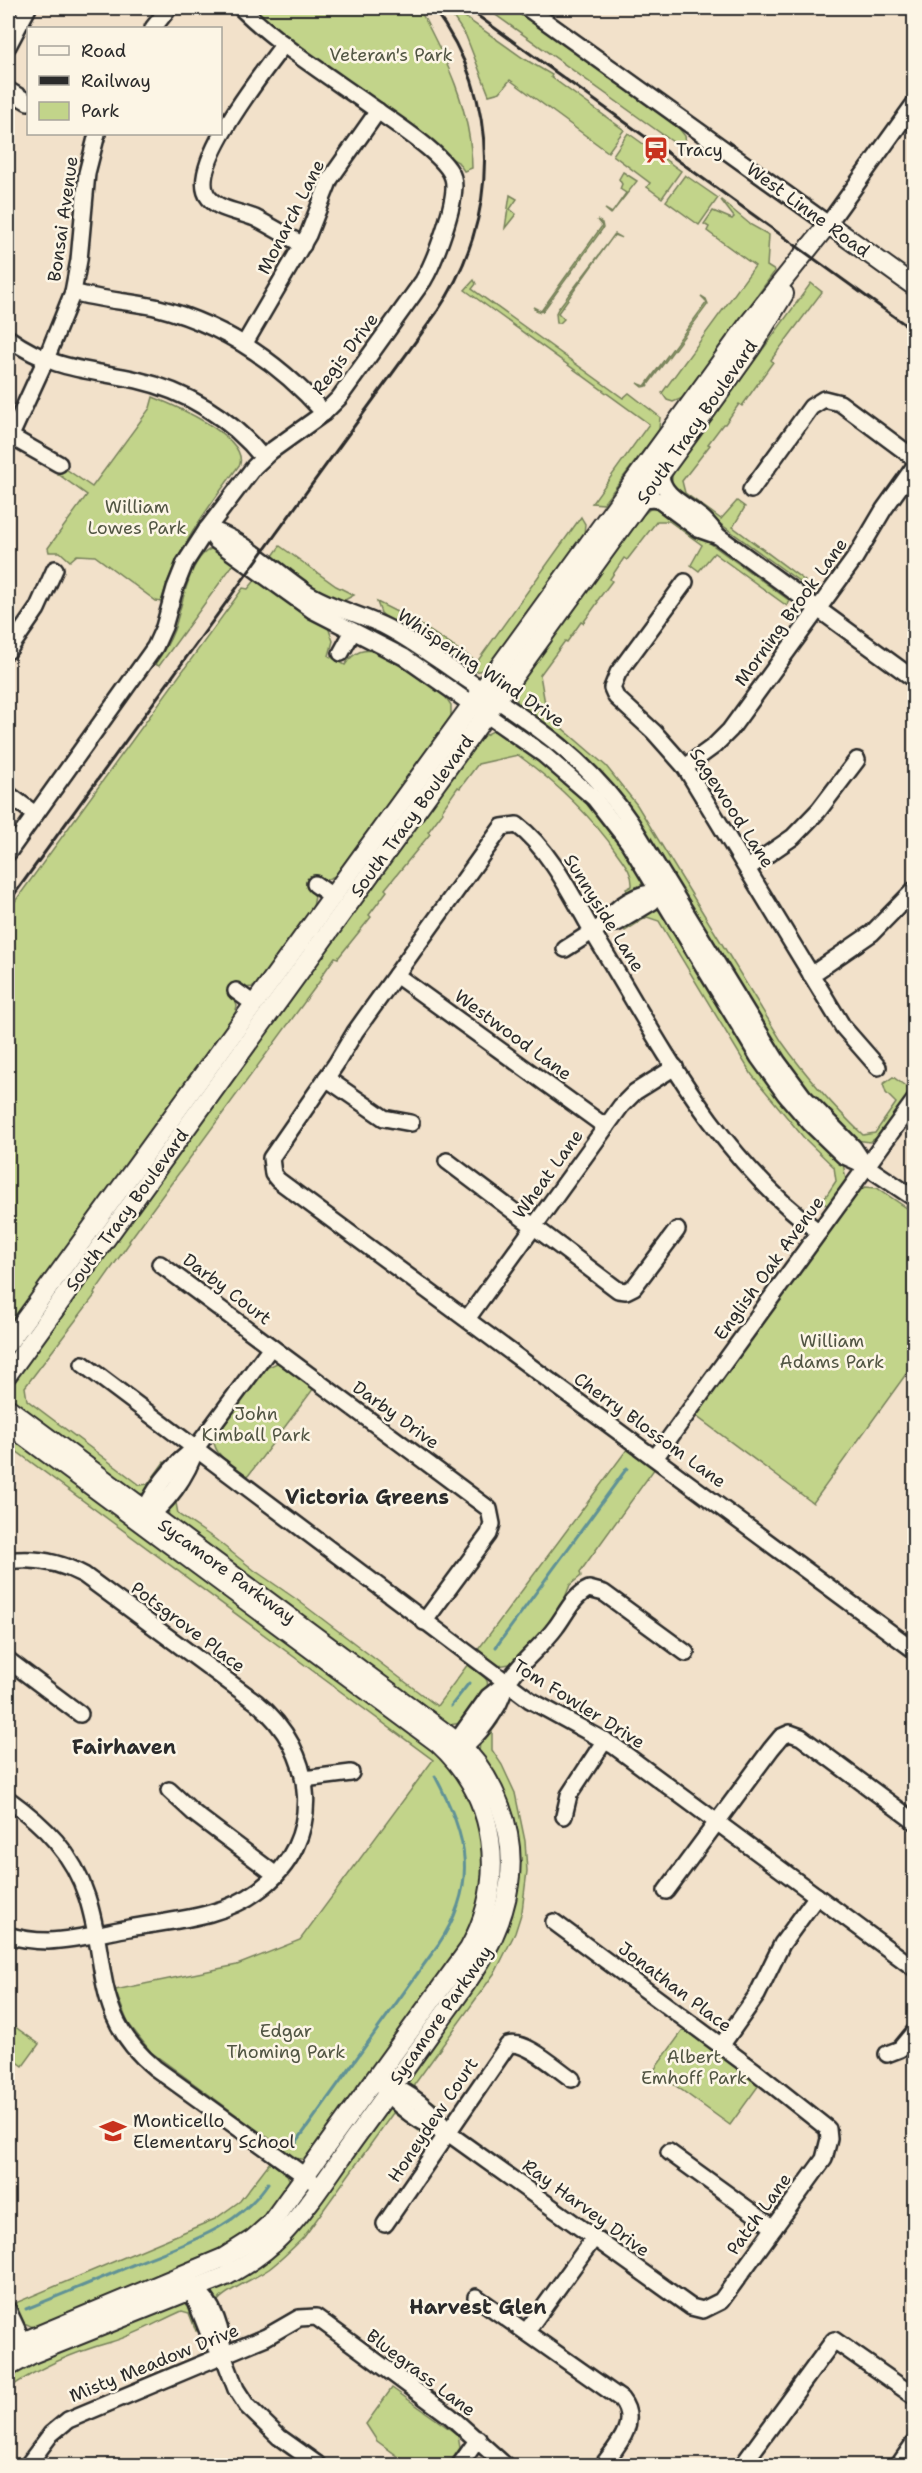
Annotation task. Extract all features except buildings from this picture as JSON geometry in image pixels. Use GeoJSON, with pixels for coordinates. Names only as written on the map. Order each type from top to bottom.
{"type":"FeatureCollection","features":[{"type":"Feature","properties":{"kind":"main road","name":"South Tracy Boulevard"},"geometry":{"type":"LineString","coordinates":[[8,1343],[332,896],[642,500],[751,348],[804,262],[807,253],[828,224]]}},
{"type":"Feature","properties":{"kind":"main road","name":"West Linne Road"},"geometry":{"type":"LineString","coordinates":[[828,224],[915,286]]}},
{"type":"Feature","properties":{"kind":"main road","name":"South Tracy Boulevard"},"geometry":{"type":"LineString","coordinates":[[8,1374],[484,702],[749,323],[800,257],[807,253]]}},
{"type":"Feature","properties":{"kind":"main road","name":"Sycamore Parkway"},"geometry":{"type":"LineString","coordinates":[[8,1408],[432,1738],[473,1758],[492,1786],[505,1823],[511,1865],[506,1901],[497,1931],[485,1957],[390,2090],[312,2181],[253,2239],[191,2281],[8,2367]]}},
{"type":"Feature","properties":{"kind":"main road","name":"Sycamore Parkway"},"geometry":{"type":"LineString","coordinates":[[8,1424],[145,1516]]}},
{"type":"Feature","properties":{"kind":"main road","name":"Sycamore Parkway"},"geometry":{"type":"LineString","coordinates":[[312,2181],[375,2079],[469,1949],[487,1910],[492,1857],[486,1821],[456,1748]]}},
{"type":"Feature","properties":{"kind":"main road","name":"Sycamore Parkway"},"geometry":{"type":"LineString","coordinates":[[15,2344],[191,2281]]}},
{"type":"Feature","properties":{"kind":"street"},"geometry":{"type":"LineString","coordinates":[[8,46],[28,8]]}},
{"type":"Feature","properties":{"kind":"street"},"geometry":{"type":"LineString","coordinates":[[154,27],[169,8]]}},
{"type":"Feature","properties":{"kind":"street"},"geometry":{"type":"LineString","coordinates":[[241,8],[284,44],[378,111]]}},
{"type":"Feature","properties":{"kind":"street","name":"West Linne Road"},"geometry":{"type":"LineString","coordinates":[[527,8],[828,224]]}},
{"type":"Feature","properties":{"kind":"street"},"geometry":{"type":"LineString","coordinates":[[222,133],[284,44]]}},
{"type":"Feature","properties":{"kind":"street"},"geometry":{"type":"LineString","coordinates":[[8,90],[27,101]]}},
{"type":"Feature","properties":{"kind":"street","name":"South Tracy Boulevard"},"geometry":{"type":"LineString","coordinates":[[828,224],[915,104]]}},
{"type":"Feature","properties":{"kind":"street","name":"Regis Drive"},"geometry":{"type":"LineString","coordinates":[[8,853],[155,647],[185,563],[207,529],[246,476],[263,458],[324,413],[339,398],[428,273],[442,238],[452,196],[453,178],[447,168],[427,147],[378,111]]}},
{"type":"Feature","properties":{"kind":"street","name":"Monarch Lane"},"geometry":{"type":"LineString","coordinates":[[244,343],[303,245],[330,179],[378,111]]}},
{"type":"Feature","properties":{"kind":"street","name":"Bonsai Avenue"},"geometry":{"type":"LineString","coordinates":[[8,438],[46,359],[73,292],[79,260],[87,173],[97,135]]}},
{"type":"Feature","properties":{"kind":"street"},"geometry":{"type":"LineString","coordinates":[[220,135],[214,148],[204,184],[206,193],[214,202],[252,217],[303,245]]}},
{"type":"Feature","properties":{"kind":"street"},"geometry":{"type":"LineString","coordinates":[[73,292],[173,312],[210,326],[244,343],[289,377],[324,413]]}},
{"type":"Feature","properties":{"kind":"street"},"geometry":{"type":"LineString","coordinates":[[8,338],[46,359],[77,370],[138,380],[174,391],[217,415],[242,435],[263,458]]}},
{"type":"Feature","properties":{"kind":"street"},"geometry":{"type":"LineString","coordinates":[[751,490],[811,407],[824,399],[840,403],[915,458]]}},
{"type":"Feature","properties":{"kind":"street"},"geometry":{"type":"LineString","coordinates":[[8,438],[59,464]]}},
{"type":"Feature","properties":{"kind":"street","name":"Morning Brook Lane"},"geometry":{"type":"LineString","coordinates":[[685,767],[714,746],[730,730],[861,549],[888,502],[915,467]]}},
{"type":"Feature","properties":{"kind":"street"},"geometry":{"type":"LineString","coordinates":[[661,474],[663,487],[667,492],[705,519],[718,536]]}},
{"type":"Feature","properties":{"kind":"street"},"geometry":{"type":"LineString","coordinates":[[642,500],[660,501],[698,529],[718,536],[915,679]]}},
{"type":"Feature","properties":{"kind":"street","name":"Whispering Wind Drive"},"geometry":{"type":"LineString","coordinates":[[207,529],[216,541],[302,604],[484,702]]}},
{"type":"Feature","properties":{"kind":"street","name":"Whispering Wind Drive"},"geometry":{"type":"LineString","coordinates":[[207,529],[222,532],[291,582],[322,601],[376,622],[412,641],[594,798],[664,889],[754,1051],[777,1083],[810,1123],[844,1156],[866,1166],[915,1198]]}},
{"type":"Feature","properties":{"kind":"street"},"geometry":{"type":"LineString","coordinates":[[8,651],[37,609],[55,569]]}},
{"type":"Feature","properties":{"kind":"street","name":"Sagewood Lane"},"geometry":{"type":"LineString","coordinates":[[685,582],[618,673],[612,688],[616,697],[654,732],[685,767],[843,1027],[878,1067]]}},
{"type":"Feature","properties":{"kind":"street"},"geometry":{"type":"LineString","coordinates":[[341,653],[352,631]]}},
{"type":"Feature","properties":{"kind":"street"},"geometry":{"type":"LineString","coordinates":[[748,868],[793,837],[819,810],[857,760]]}},
{"type":"Feature","properties":{"kind":"street"},"geometry":{"type":"LineString","coordinates":[[8,794],[35,814]]}},
{"type":"Feature","properties":{"kind":"street","name":"Sunnyside Lane"},"geometry":{"type":"LineString","coordinates":[[326,1078],[355,1032],[502,826],[517,825],[525,831],[576,901],[599,927],[675,1067],[726,1141],[753,1173],[819,1232]]}},
{"type":"Feature","properties":{"kind":"street"},"geometry":{"type":"LineString","coordinates":[[315,884],[332,896]]}},
{"type":"Feature","properties":{"kind":"street"},"geometry":{"type":"LineString","coordinates":[[565,949],[599,927],[611,913],[637,897],[646,892],[664,889]]}},
{"type":"Feature","properties":{"kind":"street"},"geometry":{"type":"LineString","coordinates":[[811,975],[872,933],[915,890]]}},
{"type":"Feature","properties":{"kind":"street","name":"Westwood Lane"},"geometry":{"type":"LineString","coordinates":[[396,975],[606,1127]]}},
{"type":"Feature","properties":{"kind":"street"},"geometry":{"type":"LineString","coordinates":[[236,991],[254,1004]]}},
{"type":"Feature","properties":{"kind":"street","name":"Wheat Lane"},"geometry":{"type":"LineString","coordinates":[[467,1319],[621,1107],[635,1092],[675,1067]]}},
{"type":"Feature","properties":{"kind":"street"},"geometry":{"type":"LineString","coordinates":[[326,1078],[384,1118],[411,1123]]}},
{"type":"Feature","properties":{"kind":"street","name":"Cherry Blossom Lane"},"geometry":{"type":"LineString","coordinates":[[326,1078],[274,1151],[270,1166],[278,1180],[915,1650]]}},
{"type":"Feature","properties":{"kind":"street","name":"English Oak Avenue"},"geometry":{"type":"LineString","coordinates":[[655,1458],[915,1101]]}},
{"type":"Feature","properties":{"kind":"street"},"geometry":{"type":"LineString","coordinates":[[447,1161],[618,1290],[626,1291],[634,1287],[677,1230]]}},
{"type":"Feature","properties":{"kind":"street","name":"Darby Court"},"geometry":{"type":"LineString","coordinates":[[160,1264],[272,1347]]}},
{"type":"Feature","properties":{"kind":"street"},"geometry":{"type":"LineString","coordinates":[[145,1516],[191,1464],[196,1448],[272,1347]]}},
{"type":"Feature","properties":{"kind":"street","name":"Darby Drive"},"geometry":{"type":"LineString","coordinates":[[272,1347],[484,1504],[492,1518],[489,1534],[424,1622]]}},
{"type":"Feature","properties":{"kind":"street","name":"Tom Fowler Drive"},"geometry":{"type":"LineString","coordinates":[[83,1364],[506,1683],[542,1708],[605,1740],[915,1968]]}},
{"type":"Feature","properties":{"kind":"street","name":"Potsgrove Place"},"geometry":{"type":"LineString","coordinates":[[8,1557],[46,1560],[84,1575],[256,1702],[276,1720],[291,1741],[304,1779],[305,1801],[303,1824],[294,1845],[276,1875],[249,1897],[214,1912],[95,1934],[45,1941],[8,1935]]}},
{"type":"Feature","properties":{"kind":"street"},"geometry":{"type":"LineString","coordinates":[[456,1748],[498,1704],[506,1683],[527,1656],[548,1637],[576,1598],[589,1589],[604,1593],[686,1653]]}},
{"type":"Feature","properties":{"kind":"street"},"geometry":{"type":"LineString","coordinates":[[8,1660],[80,1714]]}},
{"type":"Feature","properties":{"kind":"street"},"geometry":{"type":"LineString","coordinates":[[666,1891],[771,1749],[781,1737],[790,1733],[801,1737],[915,1821]]}},
{"type":"Feature","properties":{"kind":"street"},"geometry":{"type":"LineString","coordinates":[[564,1816],[568,1795],[605,1740]]}},
{"type":"Feature","properties":{"kind":"street"},"geometry":{"type":"LineString","coordinates":[[304,1779],[351,1773]]}},
{"type":"Feature","properties":{"kind":"street"},"geometry":{"type":"LineString","coordinates":[[169,1790],[195,1814],[276,1875]]}},
{"type":"Feature","properties":{"kind":"street"},"geometry":{"type":"LineString","coordinates":[[8,1799],[44,1827],[62,1848],[80,1879],[87,1897],[108,2001],[113,2017],[131,2045],[155,2068],[312,2181]]}},
{"type":"Feature","properties":{"kind":"street"},"geometry":{"type":"LineString","coordinates":[[722,2046],[757,1995],[782,1944],[818,1896]]}},
{"type":"Feature","properties":{"kind":"street","name":"Jonathan Place"},"geometry":{"type":"LineString","coordinates":[[554,1922],[722,2046],[828,2129]]}},
{"type":"Feature","properties":{"kind":"street"},"geometry":{"type":"LineString","coordinates":[[887,2054],[900,2049],[915,2032]]}},
{"type":"Feature","properties":{"kind":"street","name":"Honeydew Court"},"geometry":{"type":"LineString","coordinates":[[385,2224],[508,2045],[517,2043],[572,2079]]}},
{"type":"Feature","properties":{"kind":"street","name":"Ray Harvey Drive"},"geometry":{"type":"LineString","coordinates":[[375,2079],[431,2128],[448,2133],[691,2307],[703,2310]]}},
{"type":"Feature","properties":{"kind":"street","name":"Patch Lane"},"geometry":{"type":"LineString","coordinates":[[703,2310],[720,2301],[824,2159],[829,2139],[828,2129]]}},
{"type":"Feature","properties":{"kind":"street"},"geometry":{"type":"LineString","coordinates":[[669,2152],[774,2228]]}},
{"type":"Feature","properties":{"kind":"street"},"geometry":{"type":"LineString","coordinates":[[526,2332],[594,2238]]}},
{"type":"Feature","properties":{"kind":"street"},"geometry":{"type":"LineString","coordinates":[[191,2281],[195,2300],[212,2342],[223,2355],[236,2389],[258,2419],[317,2464]]}},
{"type":"Feature","properties":{"kind":"street"},"geometry":{"type":"LineString","coordinates":[[476,2296],[621,2399],[628,2408],[629,2420],[624,2436],[602,2466]]}},
{"type":"Feature","properties":{"kind":"street"},"geometry":{"type":"LineString","coordinates":[[8,2310],[15,2344]]}},
{"type":"Feature","properties":{"kind":"street","name":"Misty Meadow Drive"},"geometry":{"type":"LineString","coordinates":[[27,2466],[51,2434],[68,2420],[266,2337],[299,2318],[310,2316]]}},
{"type":"Feature","properties":{"kind":"street","name":"Bluegrass Lane"},"geometry":{"type":"LineString","coordinates":[[310,2316],[327,2325],[478,2439],[506,2466]]}},
{"type":"Feature","properties":{"kind":"street"},"geometry":{"type":"LineString","coordinates":[[742,2466],[834,2340],[915,2396]]}},
{"type":"Feature","properties":{"kind":"street"},"geometry":{"type":"LineString","coordinates":[[459,2466],[478,2439]]}},
{"type":"Feature","properties":{"kind":"street"},"geometry":{"type":"LineString","coordinates":[[898,2466],[915,2443]]}},
{"type":"Feature","properties":{"kind":"green space","name":"Veteran's Park"},"geometry":{"type":"Polygon","coordinates":[[[249,8],[419,8],[439,46],[462,104],[471,146],[472,168],[464,171],[458,162],[441,153],[249,8]]]}},
{"type":"Feature","properties":{"kind":"green space"},"geometry":{"type":"Polygon","coordinates":[[[447,8],[452,8],[523,58],[552,75],[551,77],[624,130],[608,152],[510,80],[500,92],[489,95],[466,36],[447,8]]]}},
{"type":"Feature","properties":{"kind":"green space"},"geometry":{"type":"Polygon","coordinates":[[[486,8],[518,8],[669,116],[685,136],[687,152],[486,8]]]}},
{"type":"Feature","properties":{"kind":"green space"},"geometry":{"type":"Polygon","coordinates":[[[628,133],[681,171],[662,198],[647,187],[650,183],[613,155],[628,133]]]}},
{"type":"Feature","properties":{"kind":"green space"},"geometry":{"type":"Polygon","coordinates":[[[623,172],[637,181],[614,211],[626,193],[620,189],[622,184],[619,179],[623,172]]]}},
{"type":"Feature","properties":{"kind":"green space"},"geometry":{"type":"Polygon","coordinates":[[[685,175],[718,198],[699,225],[666,201],[685,175]]]}},
{"type":"Feature","properties":{"kind":"green space"},"geometry":{"type":"Polygon","coordinates":[[[510,195],[517,199],[510,209],[516,214],[505,228],[510,195]]]}},
{"type":"Feature","properties":{"kind":"green space"},"geometry":{"type":"Polygon","coordinates":[[[721,200],[751,225],[769,235],[767,266],[775,271],[683,398],[673,402],[667,400],[662,393],[755,266],[707,231],[709,227],[704,224],[713,211],[732,219],[734,217],[721,200]]]}},
{"type":"Feature","properties":{"kind":"green space"},"geometry":{"type":"Polygon","coordinates":[[[597,220],[602,223],[603,228],[543,311],[538,312],[533,307],[541,311],[602,226],[597,220]]]}},
{"type":"Feature","properties":{"kind":"green space"},"geometry":{"type":"Polygon","coordinates":[[[610,241],[558,313],[564,319],[557,323],[558,309],[610,241]]]}},
{"type":"Feature","properties":{"kind":"green space"},"geometry":{"type":"Polygon","coordinates":[[[474,280],[476,284],[472,289],[623,398],[629,393],[660,417],[659,430],[603,504],[592,503],[649,424],[465,290],[474,280]]]}},
{"type":"Feature","properties":{"kind":"green space"},"geometry":{"type":"Polygon","coordinates":[[[811,283],[822,292],[771,360],[773,362],[742,406],[739,404],[723,424],[682,481],[685,493],[721,519],[737,501],[745,507],[733,527],[805,581],[803,584],[679,494],[672,479],[673,473],[811,283]]]}},
{"type":"Feature","properties":{"kind":"green space"},"geometry":{"type":"Polygon","coordinates":[[[701,296],[706,299],[708,304],[647,386],[642,387],[637,383],[645,386],[707,302],[701,296]]]}},
{"type":"Feature","properties":{"kind":"green space","name":"William Lowes Park"},"geometry":{"type":"Polygon","coordinates":[[[153,397],[191,414],[221,433],[239,453],[240,464],[184,546],[167,582],[161,602],[156,601],[95,556],[77,555],[70,561],[60,552],[49,552],[48,548],[87,495],[58,474],[63,467],[92,487],[150,408],[153,397]]]}},
{"type":"Feature","properties":{"kind":"green space"},"geometry":{"type":"Polygon","coordinates":[[[650,509],[667,512],[790,601],[787,606],[714,553],[699,571],[691,565],[702,545],[669,521],[657,521],[627,560],[624,558],[610,579],[612,581],[583,623],[581,622],[567,642],[565,641],[540,675],[547,715],[606,766],[637,805],[782,1042],[820,1090],[863,1135],[875,1133],[896,1103],[886,1093],[883,1084],[893,1077],[908,1088],[914,1079],[914,1087],[880,1135],[870,1142],[856,1140],[805,1088],[782,1058],[627,806],[585,760],[519,706],[516,695],[519,684],[642,516],[650,509]]]}},
{"type":"Feature","properties":{"kind":"green space"},"geometry":{"type":"Polygon","coordinates":[[[581,517],[585,524],[584,534],[488,665],[481,670],[466,669],[381,613],[377,602],[413,620],[477,662],[581,517]]]}},
{"type":"Feature","properties":{"kind":"green space"},"geometry":{"type":"Polygon","coordinates":[[[280,546],[336,586],[354,595],[345,600],[334,601],[270,560],[280,546]]]}},
{"type":"Feature","properties":{"kind":"green space"},"geometry":{"type":"Polygon","coordinates":[[[211,549],[218,550],[235,562],[159,666],[155,664],[174,630],[191,573],[203,554],[211,549]]]}},
{"type":"Feature","properties":{"kind":"green space"},"geometry":{"type":"Polygon","coordinates":[[[257,578],[328,627],[333,641],[329,656],[345,665],[352,656],[360,652],[369,650],[380,652],[445,696],[451,705],[451,716],[335,876],[309,887],[315,896],[313,907],[257,984],[244,988],[235,1000],[237,1006],[235,1014],[8,1327],[8,911],[243,588],[248,589],[257,578]]]}},
{"type":"Feature","properties":{"kind":"green space"},"geometry":{"type":"Polygon","coordinates":[[[493,731],[500,732],[544,764],[597,815],[643,880],[640,888],[630,896],[626,889],[632,886],[630,872],[607,839],[572,800],[518,755],[478,764],[460,788],[458,787],[428,832],[430,834],[385,889],[387,891],[369,915],[371,917],[338,958],[335,957],[322,978],[129,1241],[94,1293],[95,1295],[25,1387],[27,1400],[140,1485],[148,1484],[164,1462],[169,1466],[147,1493],[137,1494],[12,1403],[9,1393],[10,1386],[481,737],[493,731]]]}},
{"type":"Feature","properties":{"kind":"green space"},"geometry":{"type":"Polygon","coordinates":[[[651,909],[664,913],[843,1163],[846,1180],[828,1206],[822,1202],[836,1181],[834,1167],[804,1138],[752,1075],[659,921],[647,917],[625,931],[622,926],[651,909]]]}},
{"type":"Feature","properties":{"kind":"green space","name":"William Adams Park"},"geometry":{"type":"Polygon","coordinates":[[[865,1187],[877,1188],[914,1213],[914,1363],[813,1503],[696,1416],[859,1190],[865,1187]]]}},
{"type":"Feature","properties":{"kind":"green space","name":"John Kimball Park"},"geometry":{"type":"Polygon","coordinates":[[[277,1363],[314,1388],[248,1476],[221,1456],[214,1439],[266,1368],[277,1363]]]}},
{"type":"Feature","properties":{"kind":"green space","name":"Edgar Thoming Park"},"geometry":{"type":"Polygon","coordinates":[[[8,1432],[424,1741],[457,1775],[479,1817],[487,1870],[472,1932],[307,2160],[295,2158],[151,2052],[128,2023],[115,1990],[237,1965],[300,1940],[433,1760],[8,1445],[8,1432]]]}},
{"type":"Feature","properties":{"kind":"green space"},"geometry":{"type":"Polygon","coordinates":[[[628,1448],[655,1468],[580,1572],[581,1576],[570,1585],[562,1605],[543,1631],[510,1664],[498,1666],[477,1651],[628,1448]]]}},
{"type":"Feature","properties":{"kind":"green space"},"geometry":{"type":"Polygon","coordinates":[[[183,1484],[187,1488],[176,1503],[178,1514],[296,1599],[437,1706],[468,1664],[487,1681],[486,1691],[479,1702],[462,1723],[448,1725],[169,1517],[168,1507],[183,1484]]]}},
{"type":"Feature","properties":{"kind":"green space"},"geometry":{"type":"Polygon","coordinates":[[[494,1720],[498,1723],[492,1731],[492,1750],[515,1793],[525,1841],[527,1871],[522,1911],[515,1933],[496,1971],[414,2085],[414,2088],[439,2106],[436,2110],[406,2085],[406,2080],[514,1889],[479,1752],[480,1742],[494,1720]]]}},
{"type":"Feature","properties":{"kind":"green space"},"geometry":{"type":"Polygon","coordinates":[[[11,2024],[39,2044],[23,2066],[8,2055],[8,2029],[11,2024]]]}},
{"type":"Feature","properties":{"kind":"green space","name":"Albert Emhoff Park"},"geometry":{"type":"Polygon","coordinates":[[[684,2029],[759,2085],[730,2125],[654,2070],[684,2029]]]}},
{"type":"Feature","properties":{"kind":"green space"},"geometry":{"type":"Polygon","coordinates":[[[392,2107],[425,2129],[422,2133],[393,2113],[304,2237],[269,2269],[221,2297],[218,2301],[225,2318],[220,2320],[212,2296],[214,2291],[231,2280],[387,2108],[392,2107]]]}},
{"type":"Feature","properties":{"kind":"green space"},"geometry":{"type":"Polygon","coordinates":[[[270,2162],[287,2175],[290,2181],[278,2205],[236,2244],[35,2328],[24,2323],[13,2304],[215,2219],[240,2201],[270,2162]]]}},
{"type":"Feature","properties":{"kind":"green space"},"geometry":{"type":"Polygon","coordinates":[[[183,2302],[191,2306],[201,2329],[196,2331],[189,2313],[182,2311],[129,2336],[57,2361],[8,2389],[8,2374],[20,2367],[183,2302]]]}},
{"type":"Feature","properties":{"kind":"green space"},"geometry":{"type":"Polygon","coordinates":[[[392,2388],[458,2435],[460,2448],[448,2465],[410,2465],[377,2441],[366,2424],[392,2388]]]}},
{"type":"Feature","properties":{"kind":"waterway"},"geometry":{"type":"LineString","coordinates":[[496,1647],[627,1468]]}},
{"type":"Feature","properties":{"kind":"waterway"},"geometry":{"type":"LineString","coordinates":[[451,1706],[469,1683]]}},
{"type":"Feature","properties":{"kind":"waterway"},"geometry":{"type":"LineString","coordinates":[[295,2144],[438,1945],[451,1922],[459,1901],[464,1881],[461,1840],[455,1820],[435,1776]]}},
{"type":"Feature","properties":{"kind":"waterway"},"geometry":{"type":"LineString","coordinates":[[26,2309],[210,2232],[242,2212],[268,2183]]}},
{"type":"Feature","properties":{"kind":"railway"},"geometry":{"type":"LineString","coordinates":[[8,903],[437,312],[458,276],[473,238],[482,199],[484,159],[481,120],[472,81],[456,43],[433,8]]}},
{"type":"Feature","properties":{"kind":"railway"},"geometry":{"type":"LineString","coordinates":[[467,8],[914,331]]}},
{"type":"Feature","properties":{"kind":"place","name":"Tracy"},"geometry":{"type":"Point","coordinates":[656,150]}},
{"type":"Feature","properties":{"kind":"place","name":"Monticello Elementary School"},"geometry":{"type":"Point","coordinates":[113,2131]}},
{"type":"Feature","properties":{"kind":"district","name":"Victoria Greens"},"geometry":{"type":"Point","coordinates":[367,1497]}},
{"type":"Feature","properties":{"kind":"district","name":"Fairhaven"},"geometry":{"type":"Point","coordinates":[124,1747]}},
{"type":"Feature","properties":{"kind":"district","name":"Harvest Glen"},"geometry":{"type":"Point","coordinates":[478,2307]}}]}
